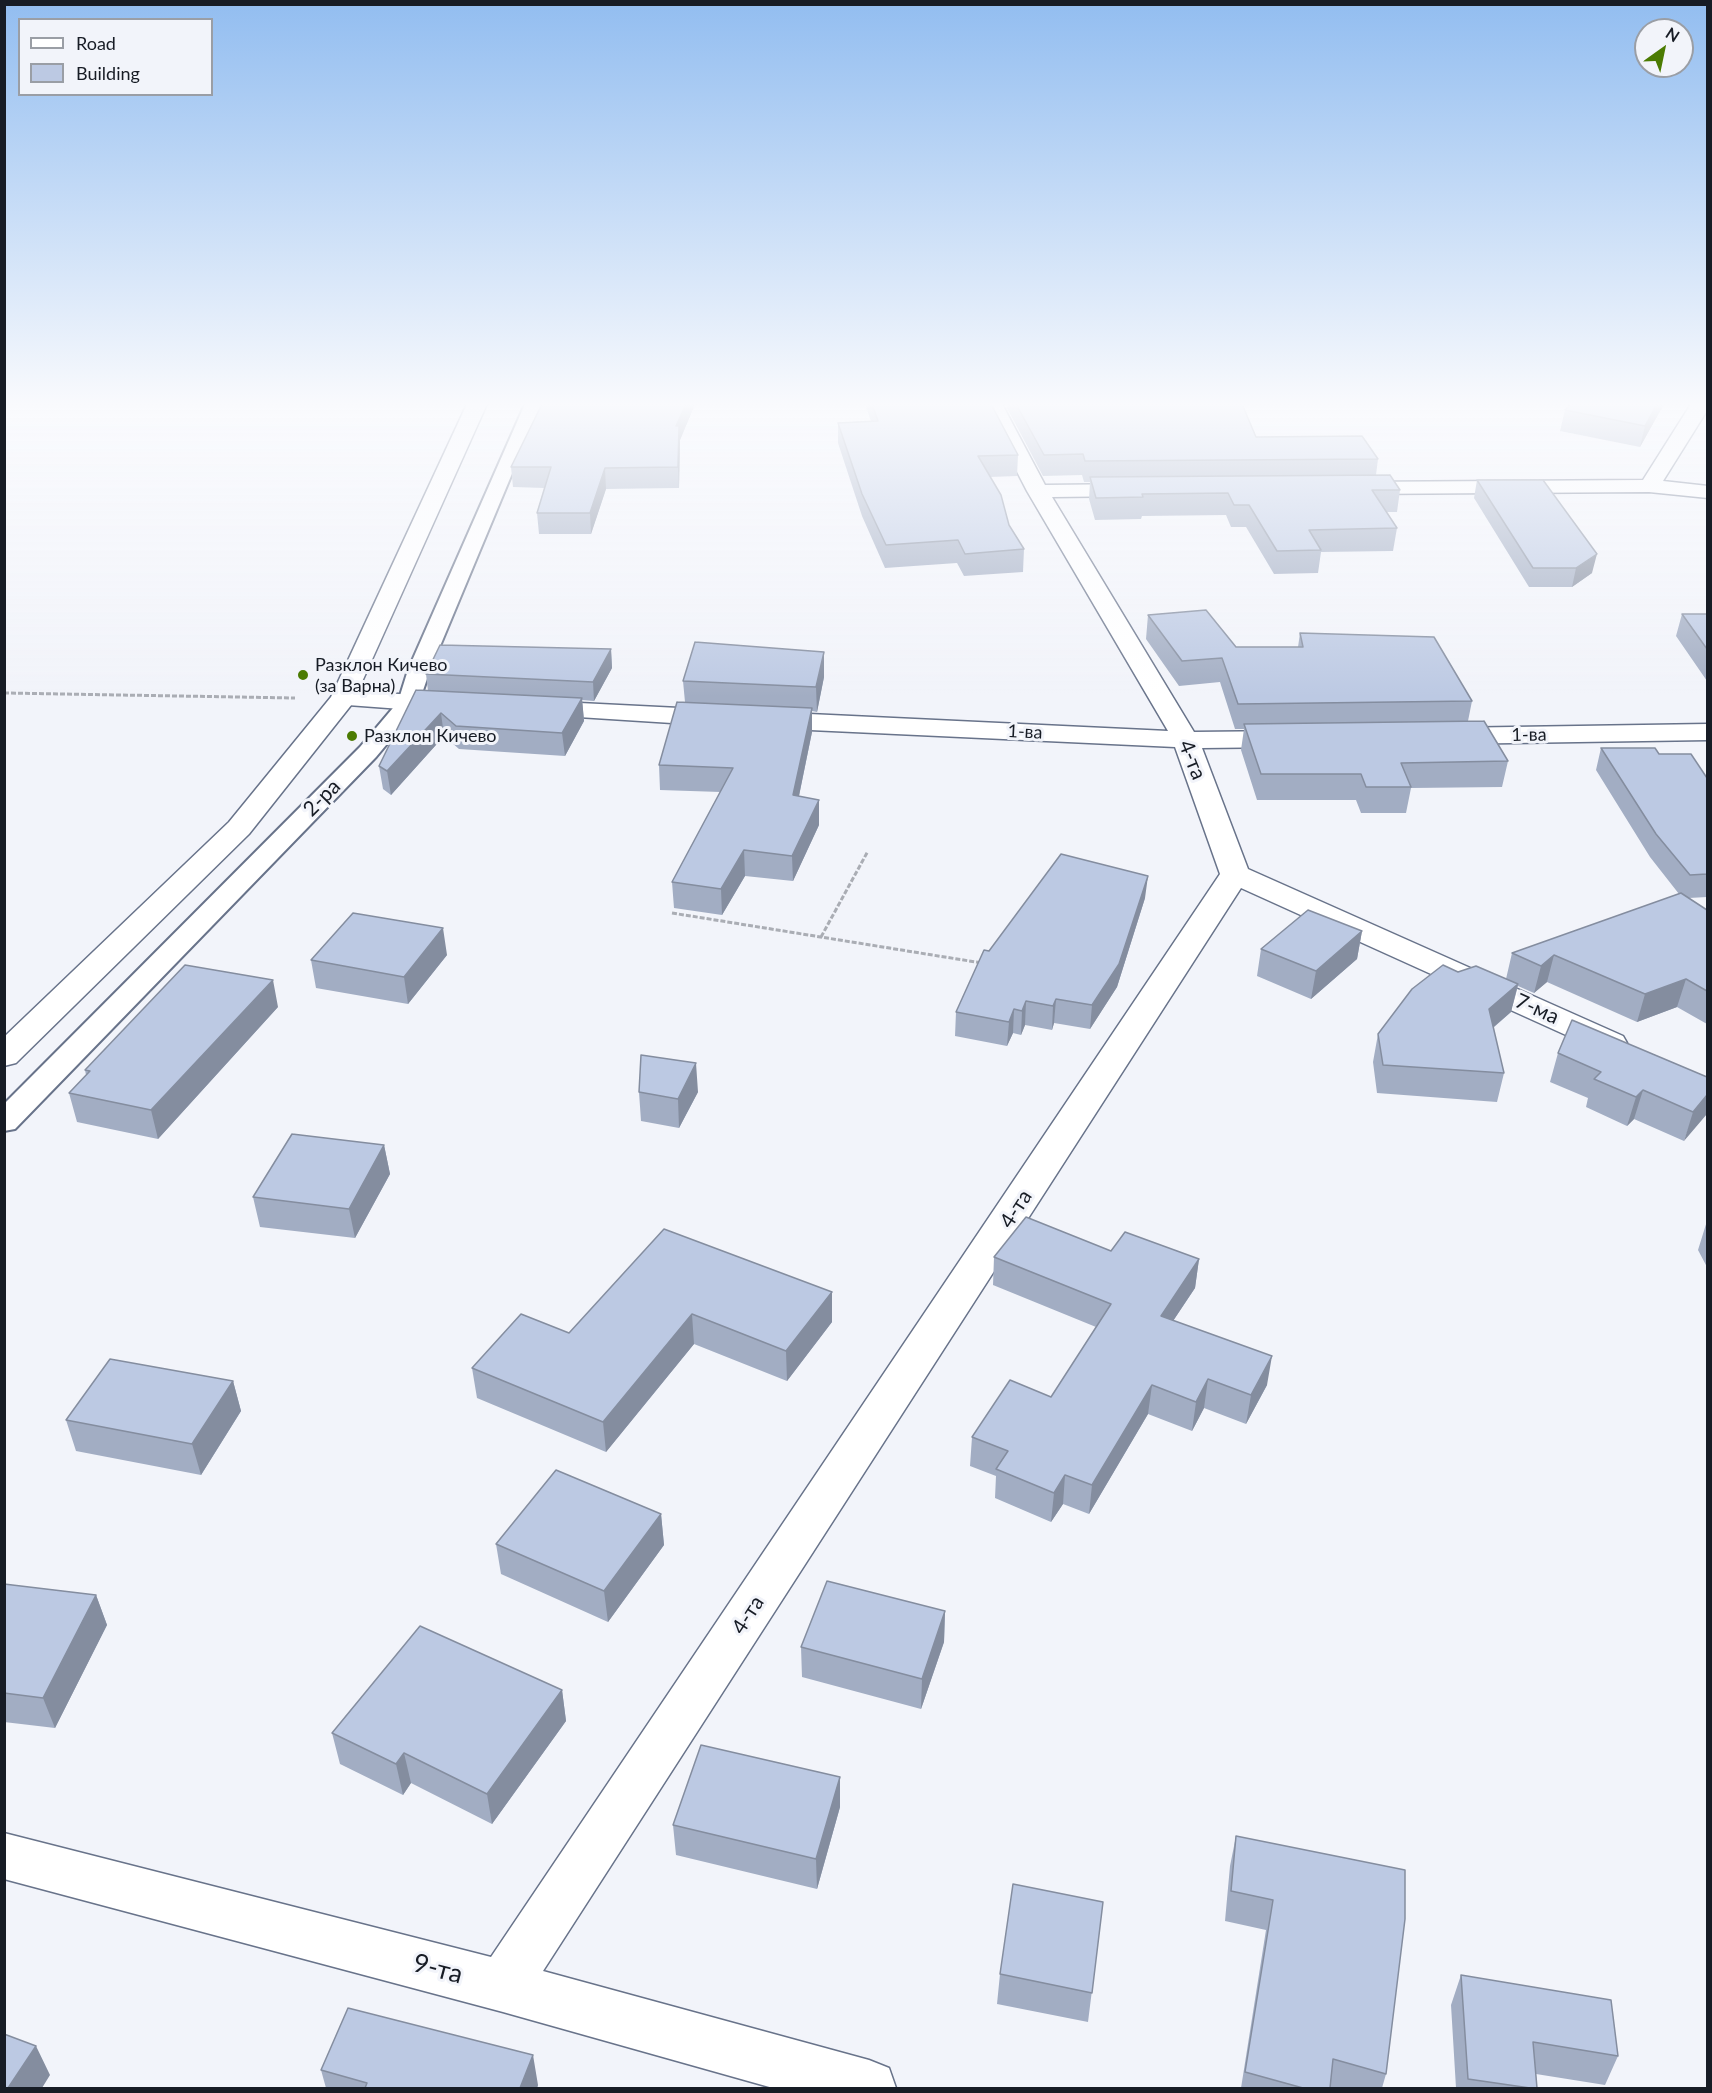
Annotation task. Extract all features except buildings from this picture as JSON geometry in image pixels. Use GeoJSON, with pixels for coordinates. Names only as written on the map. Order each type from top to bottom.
{"type":"FeatureCollection","features":[{"type":"Feature","properties":{"kind":"street"},"geometry":{"type":"LineString","coordinates":[[4,1056],[239,828],[343,699],[433,502]]}},
{"type":"Feature","properties":{"kind":"street","name":"4-та"},"geometry":{"type":"LineString","coordinates":[[503,1986],[1235,874],[1186,740],[1045,502]]}},
{"type":"Feature","properties":{"kind":"street"},"geometry":{"type":"LineString","coordinates":[[343,699],[481,706]]}},
{"type":"Feature","properties":{"kind":"street","name":"1-ва"},"geometry":{"type":"LineString","coordinates":[[516,708],[1186,740],[1316,738]]}},
{"type":"Feature","properties":{"kind":"street","name":"1-ва"},"geometry":{"type":"LineString","coordinates":[[1423,736],[1707,732]]}},
{"type":"Feature","properties":{"kind":"street","name":"7-ма"},"geometry":{"type":"LineString","coordinates":[[1235,874],[1632,1052]]}},
{"type":"Feature","properties":{"kind":"street","name":"9-та"},"geometry":{"type":"LineString","coordinates":[[4,1856],[503,1986],[869,2088]]}},
{"type":"Feature","properties":{"kind":"lane","name":"2-ра"},"geometry":{"type":"LineString","coordinates":[[9,1113],[368,752],[409,702],[419,670],[491,502]]}},
{"type":"Feature","properties":{"kind":"path"},"geometry":{"type":"LineString","coordinates":[[4,693],[221,695],[343,699]]}},
{"type":"Feature","properties":{"kind":"path"},"geometry":{"type":"LineString","coordinates":[[820,937],[868,851]]}},
{"type":"Feature","properties":{"kind":"path"},"geometry":{"type":"LineString","coordinates":[[672,913],[984,963]]}},
{"type":"Feature","properties":{"kind":"place","name":"Разклон Кичево (за Варна)"},"geometry":{"type":"Point","coordinates":[303,675]}},
{"type":"Feature","properties":{"kind":"place","name":"Разклон Кичево"},"geometry":{"type":"Point","coordinates":[352,736]}}]}
